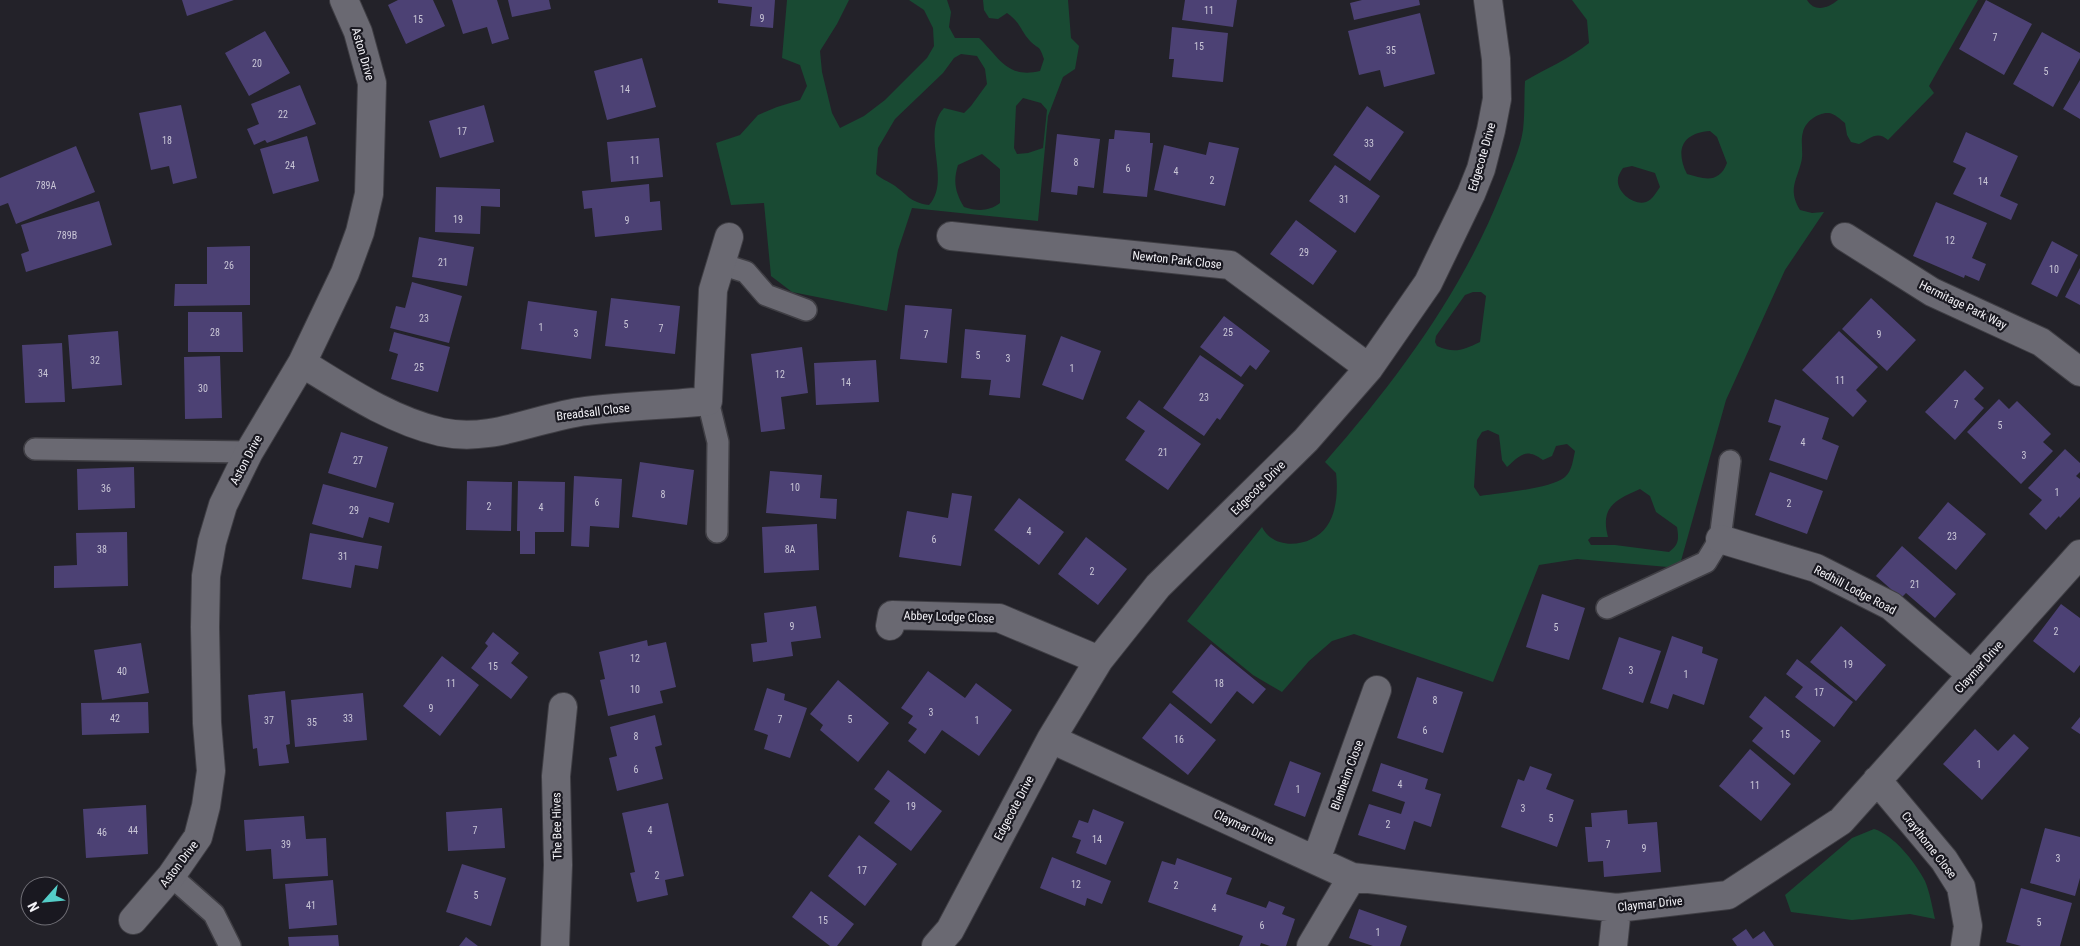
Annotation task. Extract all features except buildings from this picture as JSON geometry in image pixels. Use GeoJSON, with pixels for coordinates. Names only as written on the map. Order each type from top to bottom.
{"type":"FeatureCollection","features":[{"type":"Feature","properties":{"kind":"street","name":"Aston Drive"},"geometry":{"type":"LineString","coordinates":[[133,920],[171,876],[198,838],[206,806],[211,772],[205,627],[206,576],[212,542],[223,505],[249,452],[302,363],[345,273],[360,232],[369,194],[372,83],[358,32],[344,0]]}},
{"type":"Feature","properties":{"kind":"street","name":"Edgecote Drive"},"geometry":{"type":"LineString","coordinates":[[936,946],[950,930],[1051,738],[1099,660],[1158,586],[1306,440],[1369,368],[1428,284],[1481,169],[1497,99],[1496,59],[1488,0]]}},
{"type":"Feature","properties":{"kind":"street","name":"Newton Park Close"},"geometry":{"type":"LineString","coordinates":[[951,236],[1230,265],[1369,368]]}},
{"type":"Feature","properties":{"kind":"street"},"geometry":{"type":"LineString","coordinates":[[708,401],[713,290],[729,237]]}},
{"type":"Feature","properties":{"kind":"street","name":"Hermitage Park Way"},"geometry":{"type":"LineString","coordinates":[[1845,238],[1932,292],[2042,342],[2080,372]]}},
{"type":"Feature","properties":{"kind":"street","name":"Breadsall Close"},"geometry":{"type":"LineString","coordinates":[[302,363],[362,400],[408,422],[450,433],[493,434],[551,417],[587,411],[708,401]]}},
{"type":"Feature","properties":{"kind":"street","name":"Redhill Lodge Road"},"geometry":{"type":"LineString","coordinates":[[1720,539],[1816,568],[1892,606],[1972,675]]}},
{"type":"Feature","properties":{"kind":"street","name":"Claymar Drive"},"geometry":{"type":"LineString","coordinates":[[1051,738],[1352,877],[1617,908],[1728,895],[1841,821],[2080,554]]}},
{"type":"Feature","properties":{"kind":"street","name":"Abbey Lodge Close"},"geometry":{"type":"LineString","coordinates":[[890,626],[892,615],[999,618],[1099,660]]}},
{"type":"Feature","properties":{"kind":"street","name":"Blenheim Close"},"geometry":{"type":"LineString","coordinates":[[1316,860],[1378,690]]}},
{"type":"Feature","properties":{"kind":"street","name":"The Bee Hives"},"geometry":{"type":"LineString","coordinates":[[555,946],[558,865],[556,776],[563,707]]}},
{"type":"Feature","properties":{"kind":"street","name":"Craythorne Close"},"geometry":{"type":"LineString","coordinates":[[1877,780],[1944,860],[1961,887],[1968,926],[1965,946]]}},
{"type":"Feature","properties":{"kind":"street"},"geometry":{"type":"LineString","coordinates":[[1311,946],[1352,877]]}},
{"type":"Feature","properties":{"kind":"street"},"geometry":{"type":"LineString","coordinates":[[1613,946],[1617,908]]}},
{"type":"Feature","properties":{"kind":"lane"},"geometry":{"type":"LineString","coordinates":[[721,264],[746,272],[766,295],[806,310]]}},
{"type":"Feature","properties":{"kind":"lane"},"geometry":{"type":"LineString","coordinates":[[708,401],[718,442],[717,532]]}},
{"type":"Feature","properties":{"kind":"lane"},"geometry":{"type":"LineString","coordinates":[[35,449],[249,452]]}},
{"type":"Feature","properties":{"kind":"lane"},"geometry":{"type":"LineString","coordinates":[[1607,608],[1706,562],[1720,539],[1730,461]]}},
{"type":"Feature","properties":{"kind":"lane"},"geometry":{"type":"LineString","coordinates":[[171,876],[214,914],[230,946]]}},
{"type":"Feature","properties":{"kind":"green space"},"geometry":{"type":"Polygon","coordinates":[[[787,0],[849,0],[820,51],[822,72],[832,113],[840,128],[864,116],[885,100],[927,58],[934,46],[933,28],[924,10],[909,0],[947,0],[951,12],[949,27],[955,38],[979,38],[1005,65],[1019,72],[1029,73],[1040,71],[1044,59],[1040,49],[1030,41],[1015,20],[1007,13],[998,19],[989,18],[984,10],[983,0],[1068,0],[1071,38],[1079,46],[1075,69],[1063,77],[1048,116],[1038,221],[912,208],[898,250],[887,311],[792,292],[771,276],[764,203],[731,205],[716,143],[740,135],[758,115],[800,100],[807,86],[800,65],[782,58],[787,0]],[[961,54],[954,58],[943,73],[895,119],[878,148],[876,174],[912,200],[922,204],[929,205],[935,195],[938,183],[935,144],[937,119],[944,108],[964,113],[987,84],[985,69],[977,56],[961,54]],[[1023,98],[1016,106],[1014,148],[1017,154],[1043,148],[1047,110],[1041,103],[1023,98]],[[982,154],[958,165],[956,186],[964,207],[982,210],[1000,203],[1000,169],[982,154]]]}},
{"type":"Feature","properties":{"kind":"green space"},"geometry":{"type":"Polygon","coordinates":[[[1572,0],[1807,0],[1814,7],[1822,8],[1838,0],[1978,0],[1929,86],[1934,93],[1888,140],[1877,136],[1859,144],[1851,142],[1847,135],[1845,123],[1829,113],[1816,116],[1804,128],[1802,159],[1794,186],[1794,197],[1800,210],[1812,213],[1824,212],[1785,270],[1726,400],[1679,568],[1577,559],[1539,565],[1493,682],[1354,634],[1332,641],[1309,661],[1282,692],[1253,675],[1187,621],[1262,527],[1275,540],[1294,544],[1313,539],[1327,526],[1335,507],[1337,486],[1336,473],[1325,462],[1402,367],[1447,300],[1486,228],[1517,153],[1523,130],[1525,81],[1566,59],[1589,43],[1587,20],[1572,0]],[[1710,131],[1700,132],[1687,139],[1684,144],[1682,150],[1683,165],[1687,174],[1705,178],[1715,177],[1724,170],[1727,163],[1717,137],[1710,131]],[[1632,166],[1623,168],[1619,175],[1618,184],[1623,193],[1636,202],[1641,203],[1650,200],[1660,187],[1655,173],[1632,166]],[[1481,292],[1465,295],[1436,336],[1435,342],[1437,346],[1449,350],[1459,350],[1480,342],[1486,296],[1481,292]],[[1488,430],[1482,432],[1477,440],[1474,487],[1480,496],[1524,490],[1558,481],[1569,472],[1575,451],[1567,444],[1556,446],[1552,456],[1543,460],[1532,454],[1524,454],[1507,467],[1502,460],[1499,435],[1488,430]],[[1640,489],[1623,497],[1608,512],[1606,527],[1608,537],[1591,537],[1588,540],[1591,545],[1615,545],[1669,552],[1675,547],[1678,541],[1677,527],[1656,512],[1650,496],[1640,489]]]}},
{"type":"Feature","properties":{"kind":"green space"},"geometry":{"type":"Polygon","coordinates":[[[1874,829],[1882,832],[1896,843],[1916,866],[1927,886],[1935,919],[1910,914],[1852,920],[1791,912],[1785,895],[1852,838],[1874,829]]]}}]}
